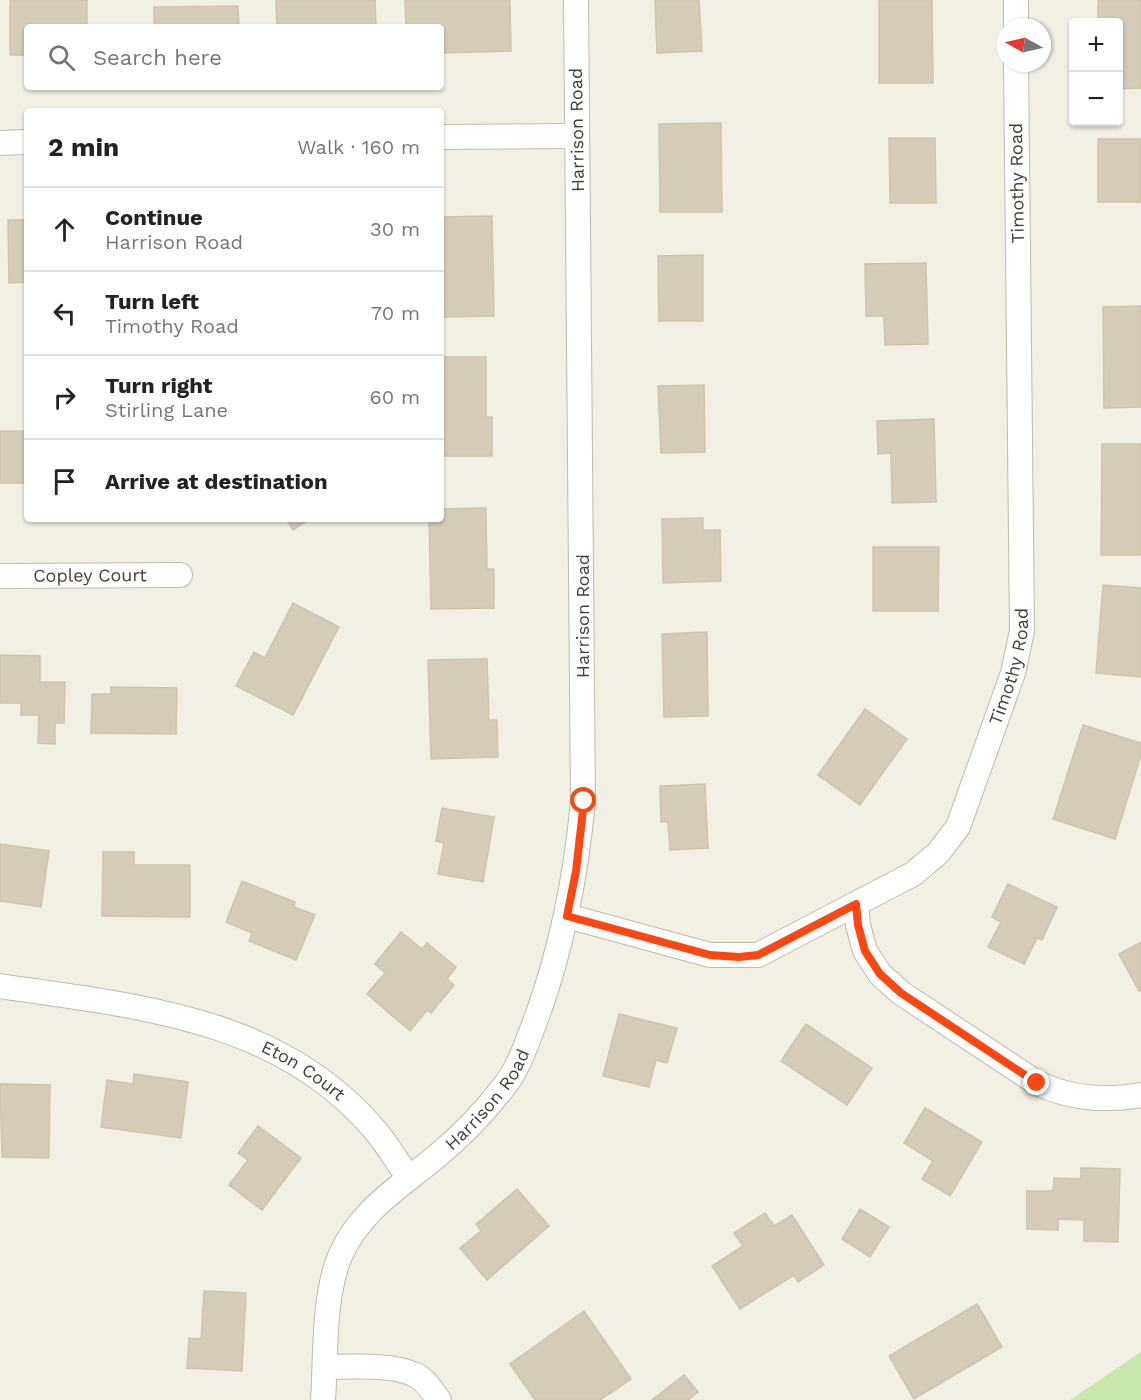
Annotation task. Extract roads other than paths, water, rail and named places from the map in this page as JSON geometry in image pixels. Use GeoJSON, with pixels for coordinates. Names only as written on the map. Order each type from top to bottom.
{"type":"FeatureCollection","features":[{"type":"Feature","properties":{"kind":"street","name":"Harrison Road"},"geometry":{"type":"LineString","coordinates":[[409,1178],[438,1156],[476,1120],[508,1082],[547,989],[567,916],[576,871],[584,801],[576,0]]}},
{"type":"Feature","properties":{"kind":"street"},"geometry":{"type":"LineString","coordinates":[[1016,0],[1016,18]]}},
{"type":"Feature","properties":{"kind":"street","name":"Timothy Road"},"geometry":{"type":"LineString","coordinates":[[567,916],[710,955],[739,957],[758,955],[912,874],[938,853],[958,827],[1013,673],[1022,631],[1016,72]]}},
{"type":"Feature","properties":{"kind":"street"},"geometry":{"type":"LineString","coordinates":[[444,137],[578,136]]}},
{"type":"Feature","properties":{"kind":"street"},"geometry":{"type":"LineString","coordinates":[[0,143],[24,142]]}},
{"type":"Feature","properties":{"kind":"street","name":"Copley Court"},"geometry":{"type":"LineString","coordinates":[[0,576],[180,575]]}},
{"type":"Feature","properties":{"kind":"street"},"geometry":{"type":"LineString","coordinates":[[856,904],[858,925],[865,951],[880,974],[901,993],[1037,1083],[1055,1091],[1084,1098],[1114,1100],[1141,1095]]}},
{"type":"Feature","properties":{"kind":"street","name":"Eton Court"},"geometry":{"type":"LineString","coordinates":[[0,986],[158,1009],[209,1023],[256,1042],[301,1067],[340,1096],[374,1129],[409,1178]]}},
{"type":"Feature","properties":{"kind":"street"},"geometry":{"type":"LineString","coordinates":[[323,1400],[331,1290],[340,1258],[363,1218],[388,1192],[409,1178]]}},
{"type":"Feature","properties":{"kind":"street"},"geometry":{"type":"LineString","coordinates":[[325,1367],[402,1371],[414,1374],[439,1400]]}}]}
